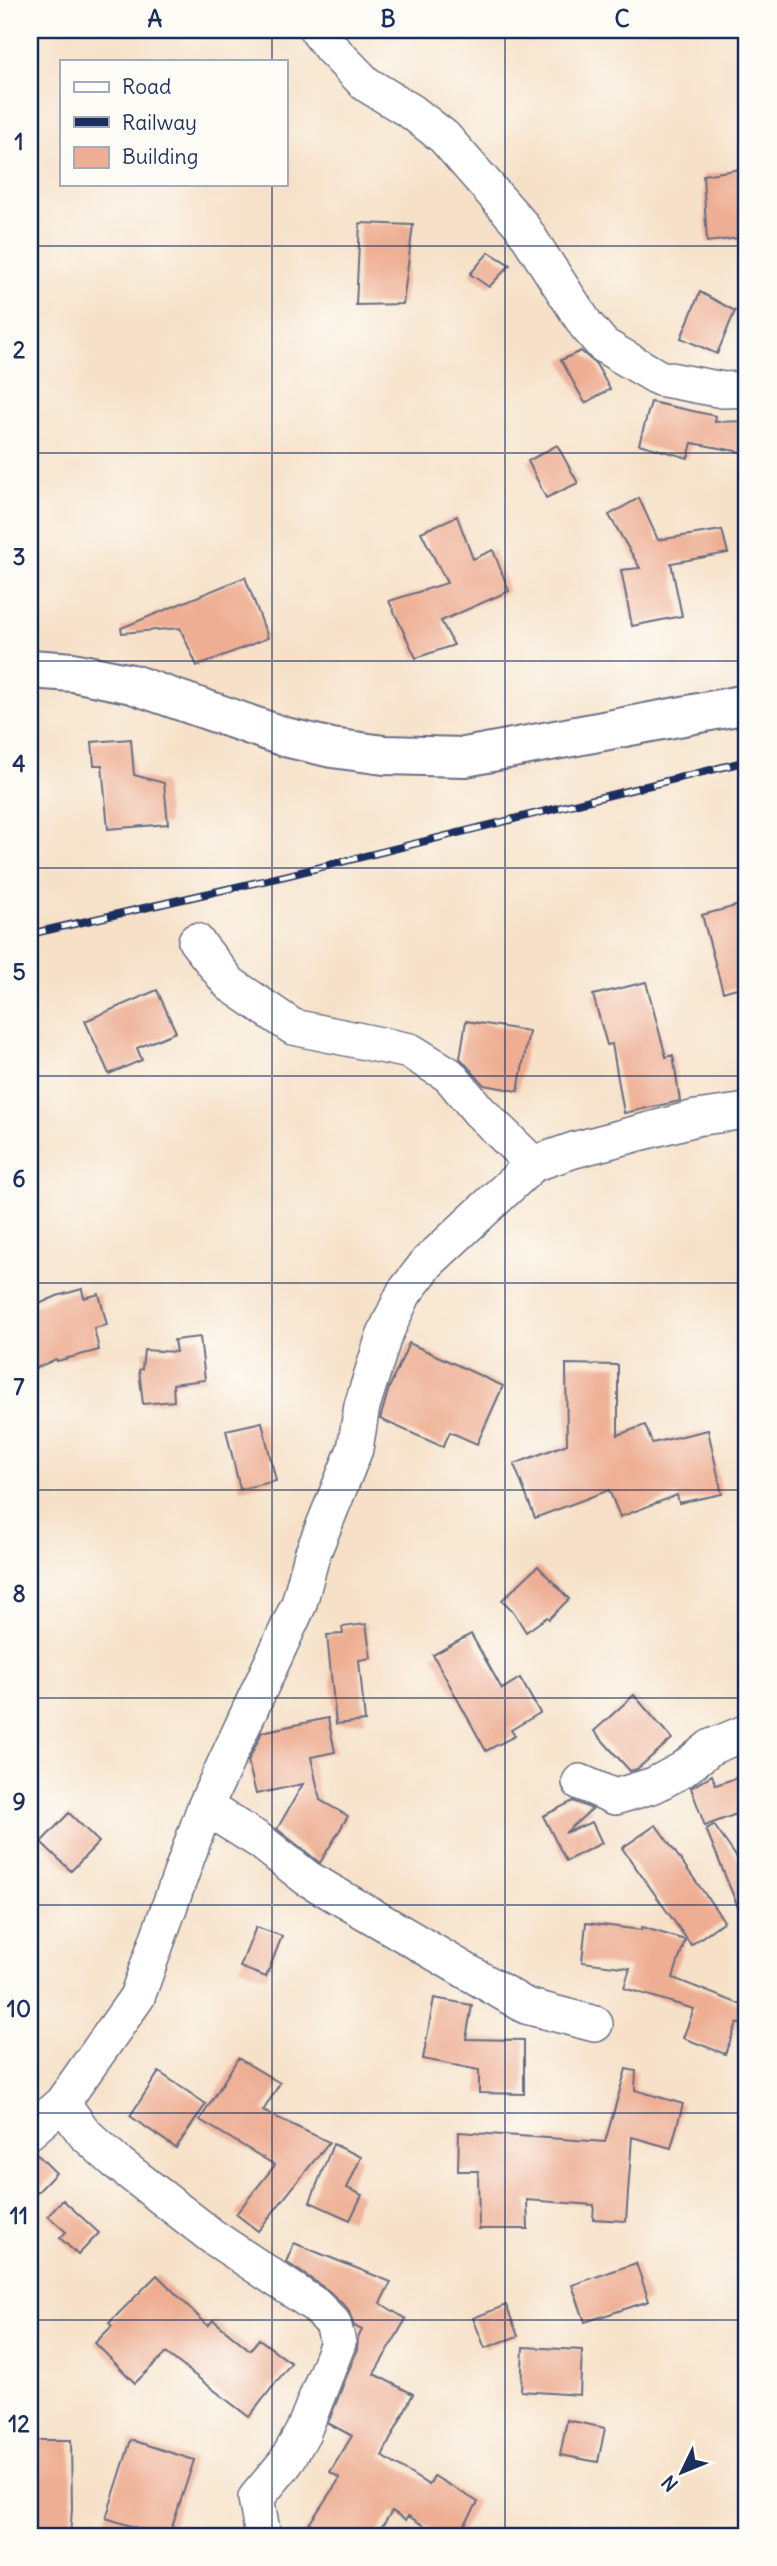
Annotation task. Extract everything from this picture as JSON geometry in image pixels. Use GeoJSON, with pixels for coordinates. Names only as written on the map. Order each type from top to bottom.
{"type":"FeatureCollection","features":[{"type":"Feature","properties":{"kind":"street"},"geometry":{"type":"LineString","coordinates":[[317,30],[366,84],[412,112],[444,137],[522,225],[586,325],[603,345],[659,378],[723,390],[747,389]]}},
{"type":"Feature","properties":{"kind":"street"},"geometry":{"type":"LineString","coordinates":[[30,669],[73,672],[132,684],[285,737],[332,748],[384,755],[465,757],[747,704]]}},
{"type":"Feature","properties":{"kind":"street"},"geometry":{"type":"LineString","coordinates":[[196,941],[230,984],[293,1027],[410,1051],[449,1075],[479,1111],[533,1164]]}},
{"type":"Feature","properties":{"kind":"street"},"geometry":{"type":"LineString","coordinates":[[30,2131],[62,2104],[137,1997],[205,1807],[299,1604],[312,1555],[355,1449],[362,1406],[384,1336],[404,1293],[428,1262],[533,1164],[574,1150],[696,1118],[747,1111]]}},
{"type":"Feature","properties":{"kind":"street"},"geometry":{"type":"LineString","coordinates":[[580,1782],[615,1797],[654,1785],[682,1770],[711,1747],[747,1732]]}},
{"type":"Feature","properties":{"kind":"street"},"geometry":{"type":"LineString","coordinates":[[205,1807],[260,1840],[307,1878],[526,2006],[595,2024]]}},
{"type":"Feature","properties":{"kind":"street"},"geometry":{"type":"LineString","coordinates":[[62,2104],[85,2134],[115,2161],[213,2237],[315,2305],[333,2323],[338,2343],[303,2432],[286,2462],[256,2498],[263,2536]]}},
{"type":"Feature","properties":{"kind":"building"},"geometry":{"type":"Polygon","coordinates":[[[747,168],[747,237],[707,242],[703,175],[747,168]]]}},
{"type":"Feature","properties":{"kind":"building"},"geometry":{"type":"Polygon","coordinates":[[[360,223],[413,225],[403,304],[356,305],[360,223]]]}},
{"type":"Feature","properties":{"kind":"building"},"geometry":{"type":"Polygon","coordinates":[[[489,252],[510,265],[489,287],[470,274],[489,252]]]}},
{"type":"Feature","properties":{"kind":"building"},"geometry":{"type":"Polygon","coordinates":[[[700,292],[735,311],[717,354],[681,338],[700,292]]]}},
{"type":"Feature","properties":{"kind":"building"},"geometry":{"type":"Polygon","coordinates":[[[581,351],[596,364],[610,389],[585,403],[561,360],[581,351]]]}},
{"type":"Feature","properties":{"kind":"building"},"geometry":{"type":"Polygon","coordinates":[[[651,402],[716,416],[715,422],[747,421],[747,453],[692,443],[688,458],[639,444],[651,402]]]}},
{"type":"Feature","properties":{"kind":"building"},"geometry":{"type":"Polygon","coordinates":[[[557,445],[578,483],[546,498],[528,461],[557,445]]]}},
{"type":"Feature","properties":{"kind":"building"},"geometry":{"type":"Polygon","coordinates":[[[639,498],[658,540],[722,530],[728,553],[671,563],[682,616],[632,626],[621,570],[640,568],[609,515],[639,498]]]}},
{"type":"Feature","properties":{"kind":"building"},"geometry":{"type":"Polygon","coordinates":[[[457,516],[473,559],[493,550],[509,591],[441,621],[454,645],[416,658],[389,601],[447,583],[421,532],[457,516]]]}},
{"type":"Feature","properties":{"kind":"building"},"geometry":{"type":"Polygon","coordinates":[[[245,577],[268,638],[197,666],[180,628],[122,633],[121,628],[245,577]]]}},
{"type":"Feature","properties":{"kind":"building"},"geometry":{"type":"Polygon","coordinates":[[[131,739],[134,775],[164,783],[168,824],[108,829],[102,765],[94,765],[92,742],[131,739]]]}},
{"type":"Feature","properties":{"kind":"building"},"geometry":{"type":"Polygon","coordinates":[[[747,903],[747,985],[723,992],[702,915],[747,903]]]}},
{"type":"Feature","properties":{"kind":"building"},"geometry":{"type":"Polygon","coordinates":[[[646,982],[666,1057],[673,1055],[680,1101],[624,1113],[612,1044],[607,1045],[593,995],[646,982]]]}},
{"type":"Feature","properties":{"kind":"building"},"geometry":{"type":"Polygon","coordinates":[[[157,990],[176,1032],[137,1048],[142,1060],[109,1074],[85,1021],[157,990]]]}},
{"type":"Feature","properties":{"kind":"building"},"geometry":{"type":"Polygon","coordinates":[[[466,1021],[529,1031],[518,1091],[484,1085],[460,1058],[466,1021]]]}},
{"type":"Feature","properties":{"kind":"building"},"geometry":{"type":"Polygon","coordinates":[[[82,1289],[84,1298],[99,1294],[107,1325],[94,1328],[99,1350],[57,1361],[56,1359],[30,1371],[30,1308],[82,1289]]]}},
{"type":"Feature","properties":{"kind":"building"},"geometry":{"type":"Polygon","coordinates":[[[200,1337],[205,1380],[173,1384],[174,1401],[143,1404],[139,1370],[142,1369],[144,1350],[176,1352],[174,1340],[200,1337]]]}},
{"type":"Feature","properties":{"kind":"building"},"geometry":{"type":"Polygon","coordinates":[[[409,1343],[503,1386],[477,1444],[450,1432],[443,1447],[380,1419],[389,1388],[409,1343]]]}},
{"type":"Feature","properties":{"kind":"building"},"geometry":{"type":"Polygon","coordinates":[[[566,1364],[618,1365],[618,1435],[645,1425],[652,1443],[708,1430],[722,1494],[679,1503],[677,1495],[620,1517],[609,1490],[535,1518],[514,1464],[567,1444],[566,1364]]]}},
{"type":"Feature","properties":{"kind":"building"},"geometry":{"type":"Polygon","coordinates":[[[262,1422],[276,1481],[240,1489],[226,1430],[262,1422]]]}},
{"type":"Feature","properties":{"kind":"building"},"geometry":{"type":"Polygon","coordinates":[[[538,1566],[569,1599],[549,1619],[547,1617],[526,1632],[513,1611],[502,1600],[538,1566]]]}},
{"type":"Feature","properties":{"kind":"building"},"geometry":{"type":"Polygon","coordinates":[[[366,1624],[371,1658],[359,1660],[365,1721],[336,1724],[327,1635],[343,1634],[342,1627],[366,1624]]]}},
{"type":"Feature","properties":{"kind":"building"},"geometry":{"type":"Polygon","coordinates":[[[471,1634],[502,1689],[520,1678],[540,1713],[511,1730],[515,1736],[486,1751],[433,1655],[471,1634]]]}},
{"type":"Feature","properties":{"kind":"building"},"geometry":{"type":"Polygon","coordinates":[[[634,1695],[672,1739],[637,1769],[630,1771],[594,1731],[634,1695]]]}},
{"type":"Feature","properties":{"kind":"building"},"geometry":{"type":"Polygon","coordinates":[[[328,1718],[335,1752],[311,1757],[320,1800],[348,1816],[320,1863],[277,1829],[303,1784],[256,1794],[248,1761],[262,1732],[328,1718]]]}},
{"type":"Feature","properties":{"kind":"building"},"geometry":{"type":"Polygon","coordinates":[[[747,1774],[747,1810],[705,1826],[691,1788],[712,1775],[716,1785],[747,1774]]]}},
{"type":"Feature","properties":{"kind":"building"},"geometry":{"type":"Polygon","coordinates":[[[573,1801],[592,1809],[565,1833],[592,1822],[602,1843],[566,1861],[543,1816],[573,1801]]]}},
{"type":"Feature","properties":{"kind":"building"},"geometry":{"type":"Polygon","coordinates":[[[69,1813],[99,1842],[71,1871],[41,1842],[69,1813]]]}},
{"type":"Feature","properties":{"kind":"building"},"geometry":{"type":"Polygon","coordinates":[[[656,1825],[724,1921],[691,1945],[622,1848],[656,1825]]]}},
{"type":"Feature","properties":{"kind":"building"},"geometry":{"type":"Polygon","coordinates":[[[714,1825],[747,1872],[747,1929],[706,1829],[714,1825]]]}},
{"type":"Feature","properties":{"kind":"building"},"geometry":{"type":"Polygon","coordinates":[[[586,1923],[641,1930],[642,1927],[685,1940],[673,1978],[747,2007],[743,2025],[737,2023],[725,2054],[683,2038],[694,2009],[624,1988],[630,1968],[582,1962],[586,1923]]]}},
{"type":"Feature","properties":{"kind":"building"},"geometry":{"type":"Polygon","coordinates":[[[256,1927],[282,1936],[266,1977],[240,1967],[256,1927]]]}},
{"type":"Feature","properties":{"kind":"building"},"geometry":{"type":"Polygon","coordinates":[[[434,1998],[472,2005],[466,2039],[524,2040],[524,2094],[479,2093],[479,2070],[423,2059],[434,1998]]]}},
{"type":"Feature","properties":{"kind":"building"},"geometry":{"type":"Polygon","coordinates":[[[238,2058],[280,2083],[263,2111],[329,2142],[258,2231],[236,2214],[275,2165],[200,2120],[238,2058]]]}},
{"type":"Feature","properties":{"kind":"building"},"geometry":{"type":"Polygon","coordinates":[[[626,2069],[636,2071],[635,2090],[683,2104],[671,2148],[632,2137],[626,2221],[593,2219],[594,2205],[527,2200],[528,2229],[479,2229],[478,2171],[458,2171],[459,2132],[605,2142],[626,2069]]]}},
{"type":"Feature","properties":{"kind":"building"},"geometry":{"type":"Polygon","coordinates":[[[159,2072],[206,2104],[176,2148],[130,2116],[159,2072]]]}},
{"type":"Feature","properties":{"kind":"building"},"geometry":{"type":"Polygon","coordinates":[[[333,2144],[361,2157],[347,2188],[362,2195],[350,2220],[310,2202],[333,2144]]]}},
{"type":"Feature","properties":{"kind":"building"},"geometry":{"type":"Polygon","coordinates":[[[30,2151],[34,2151],[56,2173],[30,2200],[30,2151]]]}},
{"type":"Feature","properties":{"kind":"building"},"geometry":{"type":"Polygon","coordinates":[[[63,2200],[99,2233],[78,2255],[60,2238],[66,2232],[48,2216],[63,2200]]]}},
{"type":"Feature","properties":{"kind":"building"},"geometry":{"type":"Polygon","coordinates":[[[294,2243],[391,2282],[380,2303],[406,2319],[374,2374],[413,2394],[382,2456],[429,2485],[434,2476],[478,2502],[458,2536],[442,2536],[408,2516],[406,2520],[392,2511],[376,2536],[301,2536],[340,2478],[330,2472],[352,2436],[328,2423],[357,2350],[362,2330],[354,2326],[348,2309],[329,2291],[286,2262],[294,2243]]]}},
{"type":"Feature","properties":{"kind":"building"},"geometry":{"type":"Polygon","coordinates":[[[636,2263],[649,2301],[585,2322],[572,2285],[636,2263]]]}},
{"type":"Feature","properties":{"kind":"building"},"geometry":{"type":"Polygon","coordinates":[[[157,2275],[208,2326],[213,2320],[250,2350],[259,2339],[291,2363],[249,2417],[166,2353],[135,2383],[95,2343],[112,2326],[109,2323],[157,2275]]]}},
{"type":"Feature","properties":{"kind":"building"},"geometry":{"type":"Polygon","coordinates":[[[506,2305],[518,2336],[485,2348],[473,2318],[506,2305]]]}},
{"type":"Feature","properties":{"kind":"building"},"geometry":{"type":"Polygon","coordinates":[[[523,2347],[582,2350],[580,2395],[521,2391],[523,2347]]]}},
{"type":"Feature","properties":{"kind":"building"},"geometry":{"type":"Polygon","coordinates":[[[567,2420],[605,2428],[598,2462],[560,2455],[567,2420]]]}},
{"type":"Feature","properties":{"kind":"building"},"geometry":{"type":"Polygon","coordinates":[[[30,2440],[71,2440],[70,2536],[30,2536],[30,2440]]]}},
{"type":"Feature","properties":{"kind":"building"},"geometry":{"type":"Polygon","coordinates":[[[131,2440],[194,2460],[169,2536],[106,2518],[131,2440]]]}},
{"type":"Feature","properties":{"kind":"railway"},"geometry":{"type":"LineString","coordinates":[[30,934],[289,875],[747,761]]}}]}
